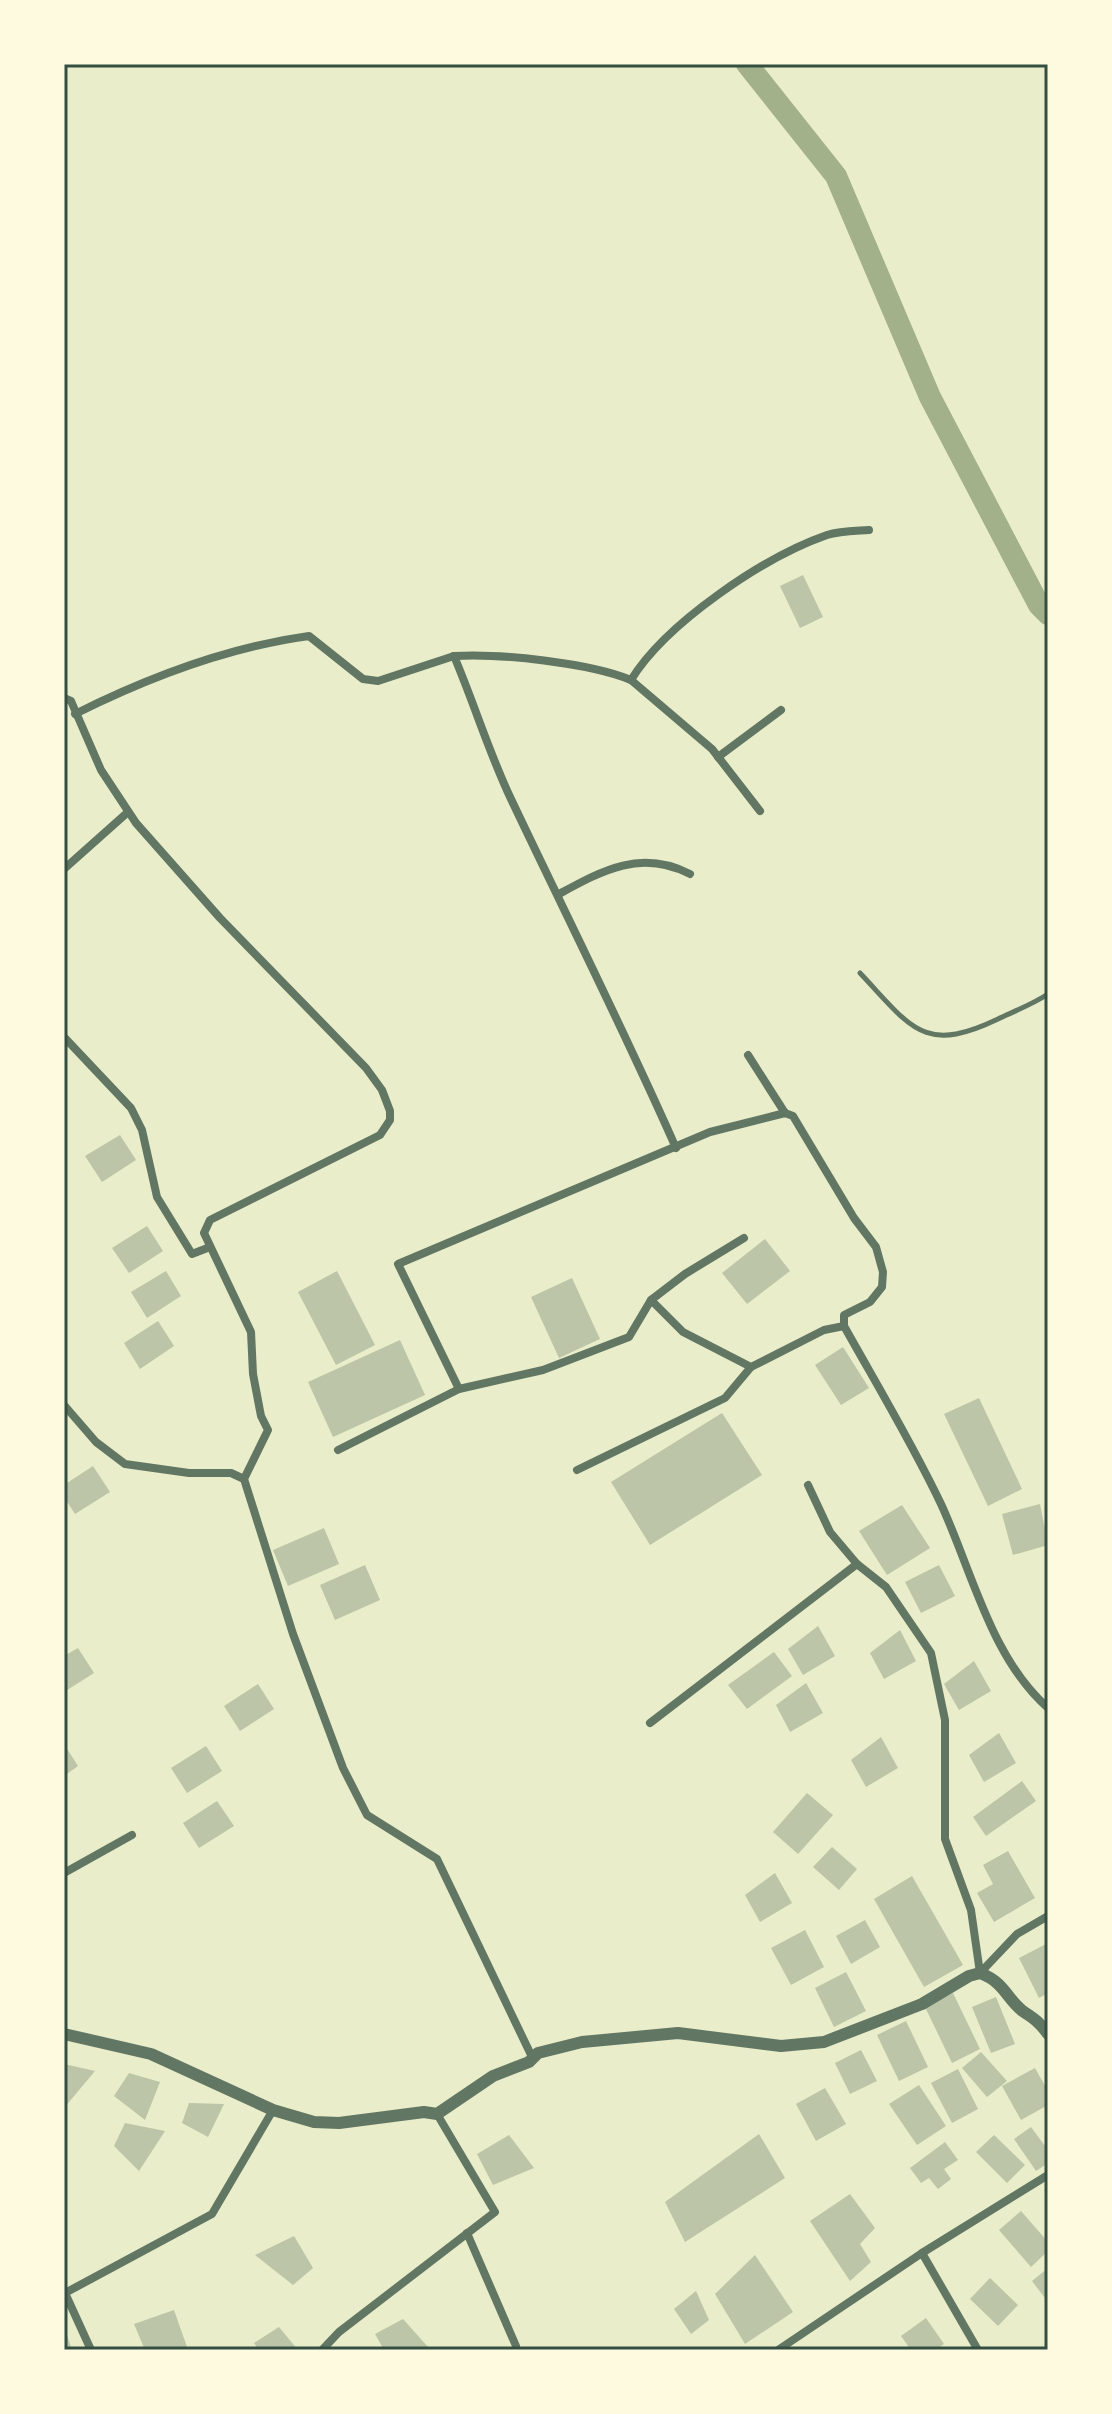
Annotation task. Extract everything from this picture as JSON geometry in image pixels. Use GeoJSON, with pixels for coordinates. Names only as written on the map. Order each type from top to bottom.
{"type":"FeatureCollection","features":[{"type":"Feature","properties":{"kind":"street"},"geometry":{"type":"LineString","coordinates":[[631,680],[673,632],[769,563],[828,535],[869,530]]}},
{"type":"Feature","properties":{"kind":"street"},"geometry":{"type":"LineString","coordinates":[[75,714],[132,685],[277,640],[309,636],[363,679],[378,681],[454,656],[507,656],[613,672],[631,680],[695,732],[760,811]]}},
{"type":"Feature","properties":{"kind":"street"},"geometry":{"type":"LineString","coordinates":[[454,656],[510,797],[559,894],[676,1148]]}},
{"type":"Feature","properties":{"kind":"street"},"geometry":{"type":"LineString","coordinates":[[64,698],[71,701],[101,770],[128,812],[220,918],[351,1049],[382,1090],[390,1111],[390,1120],[380,1135],[210,1220],[204,1233],[251,1332],[253,1374],[261,1416],[268,1430],[244,1479],[293,1634],[343,1768],[367,1815],[437,1859],[533,2059]]}},
{"type":"Feature","properties":{"kind":"street"},"geometry":{"type":"LineString","coordinates":[[718,757],[781,710]]}},
{"type":"Feature","properties":{"kind":"street"},"geometry":{"type":"LineString","coordinates":[[64,869],[128,812]]}},
{"type":"Feature","properties":{"kind":"street"},"geometry":{"type":"LineString","coordinates":[[559,894],[615,865],[668,863],[690,874]]}},
{"type":"Feature","properties":{"kind":"street"},"geometry":{"type":"LineString","coordinates":[[64,1037],[131,1108],[142,1130],[157,1197],[192,1254],[210,1247]]}},
{"type":"Feature","properties":{"kind":"street"},"geometry":{"type":"LineString","coordinates":[[748,1055],[785,1113]]}},
{"type":"Feature","properties":{"kind":"street"},"geometry":{"type":"LineString","coordinates":[[459,1389],[398,1264],[710,1132],[785,1113],[793,1116],[854,1218],[876,1247],[883,1272],[882,1287],[870,1302],[844,1315],[844,1326],[927,1475],[959,1542],[994,1630],[1031,1693],[1048,1708]]}},
{"type":"Feature","properties":{"kind":"street"},"geometry":{"type":"LineString","coordinates":[[338,1450],[459,1389],[543,1370],[629,1337],[651,1300],[685,1274],[744,1238]]}},
{"type":"Feature","properties":{"kind":"street"},"geometry":{"type":"LineString","coordinates":[[651,1300],[683,1332],[751,1367]]}},
{"type":"Feature","properties":{"kind":"street"},"geometry":{"type":"LineString","coordinates":[[577,1470],[725,1398],[751,1367],[824,1330],[844,1326]]}},
{"type":"Feature","properties":{"kind":"street"},"geometry":{"type":"LineString","coordinates":[[64,1405],[96,1442],[125,1464],[189,1473],[231,1473],[244,1479]]}},
{"type":"Feature","properties":{"kind":"street"},"geometry":{"type":"LineString","coordinates":[[808,1485],[830,1532],[857,1564],[886,1587],[931,1653],[945,1720],[945,1839],[971,1910],[980,1973]]}},
{"type":"Feature","properties":{"kind":"street"},"geometry":{"type":"LineString","coordinates":[[650,1723],[857,1564]]}},
{"type":"Feature","properties":{"kind":"street"},"geometry":{"type":"LineString","coordinates":[[64,1873],[132,1835]]}},
{"type":"Feature","properties":{"kind":"street"},"geometry":{"type":"LineString","coordinates":[[64,2034],[151,2054],[273,2110],[314,2122],[339,2123],[424,2112],[437,2114],[493,2076],[533,2059],[538,2053],[582,2042],[678,2033],[781,2046],[824,2042],[922,2004],[969,1976],[980,1973],[1017,1934],[1048,1916]]}},
{"type":"Feature","properties":{"kind":"street"},"geometry":{"type":"LineString","coordinates":[[980,1973],[997,1980],[1023,2011],[1036,2017],[1048,2034]]}},
{"type":"Feature","properties":{"kind":"street"},"geometry":{"type":"LineString","coordinates":[[91,2350],[65,2293],[212,2214],[273,2110]]}},
{"type":"Feature","properties":{"kind":"street"},"geometry":{"type":"LineString","coordinates":[[322,2350],[339,2332],[495,2212],[437,2114]]}},
{"type":"Feature","properties":{"kind":"street"},"geometry":{"type":"LineString","coordinates":[[778,2350],[922,2253],[1048,2175]]}},
{"type":"Feature","properties":{"kind":"street"},"geometry":{"type":"LineString","coordinates":[[467,2233],[516,2346]]}},
{"type":"Feature","properties":{"kind":"street"},"geometry":{"type":"LineString","coordinates":[[922,2253],[978,2350]]}},
{"type":"Feature","properties":{"kind":"lane"},"geometry":{"type":"LineString","coordinates":[[860,973],[921,1032],[946,1037],[966,1034],[1048,994]]}},
{"type":"Feature","properties":{"kind":"building"},"geometry":{"type":"Polygon","coordinates":[[[803,575],[823,617],[800,628],[780,586],[803,575]]]}},
{"type":"Feature","properties":{"kind":"building"},"geometry":{"type":"Polygon","coordinates":[[[120,1135],[136,1160],[102,1182],[85,1156],[120,1135]]]}},
{"type":"Feature","properties":{"kind":"building"},"geometry":{"type":"Polygon","coordinates":[[[147,1226],[163,1251],[129,1273],[112,1248],[147,1226]]]}},
{"type":"Feature","properties":{"kind":"building"},"geometry":{"type":"Polygon","coordinates":[[[765,1239],[790,1271],[747,1304],[722,1273],[765,1239]]]}},
{"type":"Feature","properties":{"kind":"building"},"geometry":{"type":"Polygon","coordinates":[[[166,1271],[181,1296],[147,1318],[131,1292],[166,1271]]]}},
{"type":"Feature","properties":{"kind":"building"},"geometry":{"type":"Polygon","coordinates":[[[337,1271],[375,1345],[336,1365],[298,1292],[337,1271]]]}},
{"type":"Feature","properties":{"kind":"building"},"geometry":{"type":"Polygon","coordinates":[[[572,1278],[600,1339],[559,1358],[531,1297],[572,1278]]]}},
{"type":"Feature","properties":{"kind":"building"},"geometry":{"type":"Polygon","coordinates":[[[158,1321],[174,1346],[140,1369],[124,1343],[158,1321]]]}},
{"type":"Feature","properties":{"kind":"building"},"geometry":{"type":"Polygon","coordinates":[[[400,1340],[425,1395],[333,1437],[308,1382],[400,1340]]]}},
{"type":"Feature","properties":{"kind":"building"},"geometry":{"type":"Polygon","coordinates":[[[843,1347],[869,1388],[841,1405],[815,1365],[843,1347]]]}},
{"type":"Feature","properties":{"kind":"building"},"geometry":{"type":"Polygon","coordinates":[[[979,1398],[1022,1489],[988,1506],[944,1414],[979,1398]]]}},
{"type":"Feature","properties":{"kind":"building"},"geometry":{"type":"Polygon","coordinates":[[[722,1413],[762,1475],[650,1545],[611,1482],[722,1413]]]}},
{"type":"Feature","properties":{"kind":"building"},"geometry":{"type":"Polygon","coordinates":[[[93,1466],[110,1492],[75,1514],[64,1497],[64,1485],[93,1466]]]}},
{"type":"Feature","properties":{"kind":"building"},"geometry":{"type":"Polygon","coordinates":[[[1040,1504],[1048,1545],[1013,1555],[1002,1514],[1040,1504]]]}},
{"type":"Feature","properties":{"kind":"building"},"geometry":{"type":"Polygon","coordinates":[[[902,1505],[930,1548],[887,1575],[859,1531],[902,1505]]]}},
{"type":"Feature","properties":{"kind":"building"},"geometry":{"type":"Polygon","coordinates":[[[324,1528],[339,1564],[288,1586],[273,1550],[324,1528]]]}},
{"type":"Feature","properties":{"kind":"building"},"geometry":{"type":"Polygon","coordinates":[[[365,1565],[380,1600],[335,1620],[320,1585],[365,1565]]]}},
{"type":"Feature","properties":{"kind":"building"},"geometry":{"type":"Polygon","coordinates":[[[939,1565],[955,1596],[921,1613],[905,1582],[939,1565]]]}},
{"type":"Feature","properties":{"kind":"building"},"geometry":{"type":"Polygon","coordinates":[[[818,1626],[835,1656],[803,1675],[788,1649],[818,1626]]]}},
{"type":"Feature","properties":{"kind":"building"},"geometry":{"type":"Polygon","coordinates":[[[900,1630],[916,1661],[884,1679],[870,1653],[900,1630]]]}},
{"type":"Feature","properties":{"kind":"building"},"geometry":{"type":"Polygon","coordinates":[[[78,1648],[94,1673],[64,1692],[64,1656],[78,1648]]]}},
{"type":"Feature","properties":{"kind":"building"},"geometry":{"type":"Polygon","coordinates":[[[774,1652],[792,1676],[747,1709],[728,1685],[774,1652]]]}},
{"type":"Feature","properties":{"kind":"building"},"geometry":{"type":"Polygon","coordinates":[[[974,1661],[991,1691],[959,1710],[944,1684],[974,1661]]]}},
{"type":"Feature","properties":{"kind":"building"},"geometry":{"type":"Polygon","coordinates":[[[806,1683],[823,1713],[790,1732],[776,1705],[806,1683]]]}},
{"type":"Feature","properties":{"kind":"building"},"geometry":{"type":"Polygon","coordinates":[[[258,1684],[274,1709],[240,1731],[224,1706],[258,1684]]]}},
{"type":"Feature","properties":{"kind":"building"},"geometry":{"type":"Polygon","coordinates":[[[999,1733],[1016,1763],[984,1782],[969,1755],[999,1733]]]}},
{"type":"Feature","properties":{"kind":"building"},"geometry":{"type":"Polygon","coordinates":[[[881,1737],[898,1768],[866,1787],[851,1760],[881,1737]]]}},
{"type":"Feature","properties":{"kind":"building"},"geometry":{"type":"Polygon","coordinates":[[[64,1744],[78,1766],[64,1776],[64,1744]]]}},
{"type":"Feature","properties":{"kind":"building"},"geometry":{"type":"Polygon","coordinates":[[[206,1746],[222,1771],[187,1793],[171,1768],[206,1746]]]}},
{"type":"Feature","properties":{"kind":"building"},"geometry":{"type":"Polygon","coordinates":[[[1022,1781],[1036,1801],[986,1836],[973,1817],[1022,1781]]]}},
{"type":"Feature","properties":{"kind":"building"},"geometry":{"type":"Polygon","coordinates":[[[807,1793],[833,1815],[798,1854],[773,1832],[807,1793]]]}},
{"type":"Feature","properties":{"kind":"building"},"geometry":{"type":"Polygon","coordinates":[[[217,1801],[234,1826],[199,1848],[183,1823],[217,1801]]]}},
{"type":"Feature","properties":{"kind":"building"},"geometry":{"type":"Polygon","coordinates":[[[832,1847],[857,1869],[839,1890],[813,1867],[832,1847]]]}},
{"type":"Feature","properties":{"kind":"building"},"geometry":{"type":"Polygon","coordinates":[[[1008,1851],[1035,1898],[994,1922],[977,1893],[993,1884],[983,1865],[1008,1851]]]}},
{"type":"Feature","properties":{"kind":"building"},"geometry":{"type":"Polygon","coordinates":[[[775,1873],[792,1903],[760,1922],[745,1895],[775,1873]]]}},
{"type":"Feature","properties":{"kind":"building"},"geometry":{"type":"Polygon","coordinates":[[[912,1876],[963,1965],[924,1987],[874,1899],[912,1876]]]}},
{"type":"Feature","properties":{"kind":"building"},"geometry":{"type":"Polygon","coordinates":[[[865,1920],[880,1947],[851,1964],[836,1936],[865,1920]]]}},
{"type":"Feature","properties":{"kind":"building"},"geometry":{"type":"Polygon","coordinates":[[[805,1930],[824,1967],[791,1985],[771,1948],[805,1930]]]}},
{"type":"Feature","properties":{"kind":"building"},"geometry":{"type":"Polygon","coordinates":[[[1048,1943],[1048,1993],[1039,1998],[1019,1958],[1048,1943]]]}},
{"type":"Feature","properties":{"kind":"building"},"geometry":{"type":"Polygon","coordinates":[[[846,1972],[866,2011],[834,2027],[815,1988],[846,1972]]]}},
{"type":"Feature","properties":{"kind":"building"},"geometry":{"type":"Polygon","coordinates":[[[953,1993],[980,2049],[952,2063],[925,2007],[953,1993]]]}},
{"type":"Feature","properties":{"kind":"building"},"geometry":{"type":"Polygon","coordinates":[[[996,1997],[1015,2044],[991,2053],[972,2007],[996,1997]]]}},
{"type":"Feature","properties":{"kind":"building"},"geometry":{"type":"Polygon","coordinates":[[[906,2021],[928,2067],[899,2081],[877,2035],[906,2021]]]}},
{"type":"Feature","properties":{"kind":"building"},"geometry":{"type":"Polygon","coordinates":[[[861,2050],[877,2081],[850,2094],[835,2063],[861,2050]]]}},
{"type":"Feature","properties":{"kind":"building"},"geometry":{"type":"Polygon","coordinates":[[[981,2052],[1007,2081],[987,2097],[962,2068],[981,2052]]]}},
{"type":"Feature","properties":{"kind":"building"},"geometry":{"type":"Polygon","coordinates":[[[64,2064],[95,2071],[64,2108],[64,2064]]]}},
{"type":"Feature","properties":{"kind":"building"},"geometry":{"type":"Polygon","coordinates":[[[1035,2068],[1048,2091],[1048,2105],[1021,2120],[1002,2086],[1035,2068]]]}},
{"type":"Feature","properties":{"kind":"building"},"geometry":{"type":"Polygon","coordinates":[[[958,2069],[978,2109],[952,2123],[931,2083],[958,2069]]]}},
{"type":"Feature","properties":{"kind":"building"},"geometry":{"type":"Polygon","coordinates":[[[129,2073],[160,2082],[145,2120],[114,2096],[129,2073]]]}},
{"type":"Feature","properties":{"kind":"building"},"geometry":{"type":"Polygon","coordinates":[[[919,2085],[946,2126],[917,2145],[889,2104],[919,2085]]]}},
{"type":"Feature","properties":{"kind":"building"},"geometry":{"type":"Polygon","coordinates":[[[825,2088],[846,2124],[816,2141],[796,2104],[825,2088]]]}},
{"type":"Feature","properties":{"kind":"building"},"geometry":{"type":"Polygon","coordinates":[[[189,2103],[224,2104],[208,2137],[182,2123],[189,2103]]]}},
{"type":"Feature","properties":{"kind":"building"},"geometry":{"type":"Polygon","coordinates":[[[125,2123],[165,2131],[139,2171],[114,2146],[125,2123]]]}},
{"type":"Feature","properties":{"kind":"building"},"geometry":{"type":"Polygon","coordinates":[[[1031,2127],[1048,2150],[1048,2163],[1036,2171],[1014,2139],[1031,2127]]]}},
{"type":"Feature","properties":{"kind":"building"},"geometry":{"type":"Polygon","coordinates":[[[759,2134],[785,2178],[685,2242],[665,2202],[759,2134]]]}},
{"type":"Feature","properties":{"kind":"building"},"geometry":{"type":"Polygon","coordinates":[[[509,2135],[534,2168],[493,2185],[477,2154],[509,2135]]]}},
{"type":"Feature","properties":{"kind":"building"},"geometry":{"type":"Polygon","coordinates":[[[994,2135],[1025,2165],[1007,2183],[976,2152],[994,2135]]]}},
{"type":"Feature","properties":{"kind":"building"},"geometry":{"type":"Polygon","coordinates":[[[945,2142],[958,2160],[944,2169],[951,2179],[938,2189],[929,2178],[921,2183],[910,2168],[945,2142]]]}},
{"type":"Feature","properties":{"kind":"building"},"geometry":{"type":"Polygon","coordinates":[[[850,2194],[875,2228],[860,2244],[871,2262],[850,2281],[810,2221],[850,2194]]]}},
{"type":"Feature","properties":{"kind":"building"},"geometry":{"type":"Polygon","coordinates":[[[1021,2211],[1048,2242],[1048,2251],[1031,2267],[999,2230],[1021,2211]]]}},
{"type":"Feature","properties":{"kind":"building"},"geometry":{"type":"Polygon","coordinates":[[[294,2236],[313,2268],[293,2285],[255,2255],[294,2236]]]}},
{"type":"Feature","properties":{"kind":"building"},"geometry":{"type":"Polygon","coordinates":[[[755,2255],[793,2312],[745,2344],[715,2294],[755,2255]]]}},
{"type":"Feature","properties":{"kind":"building"},"geometry":{"type":"Polygon","coordinates":[[[1048,2268],[1048,2302],[1032,2281],[1048,2268]]]}},
{"type":"Feature","properties":{"kind":"building"},"geometry":{"type":"Polygon","coordinates":[[[990,2278],[1018,2305],[998,2326],[970,2299],[990,2278]]]}},
{"type":"Feature","properties":{"kind":"building"},"geometry":{"type":"Polygon","coordinates":[[[696,2291],[709,2320],[691,2334],[674,2309],[696,2291]]]}},
{"type":"Feature","properties":{"kind":"building"},"geometry":{"type":"Polygon","coordinates":[[[174,2310],[187,2347],[145,2350],[134,2324],[174,2310]]]}},
{"type":"Feature","properties":{"kind":"building"},"geometry":{"type":"Polygon","coordinates":[[[926,2318],[944,2344],[935,2350],[911,2350],[901,2336],[926,2318]]]}},
{"type":"Feature","properties":{"kind":"building"},"geometry":{"type":"Polygon","coordinates":[[[403,2319],[428,2347],[384,2350],[375,2334],[403,2319]]]}},
{"type":"Feature","properties":{"kind":"building"},"geometry":{"type":"Polygon","coordinates":[[[279,2327],[298,2350],[259,2350],[254,2343],[279,2327]]]}},
{"type":"Feature","properties":{"kind":"building"},"geometry":{"type":"Polygon","coordinates":[[[67,2335],[72,2350],[64,2350],[67,2335]]]}},
{"type":"Feature","properties":{"kind":"waterway"},"geometry":{"type":"LineString","coordinates":[[747,64],[836,176],[930,397],[1039,605],[1048,614]]}}]}
